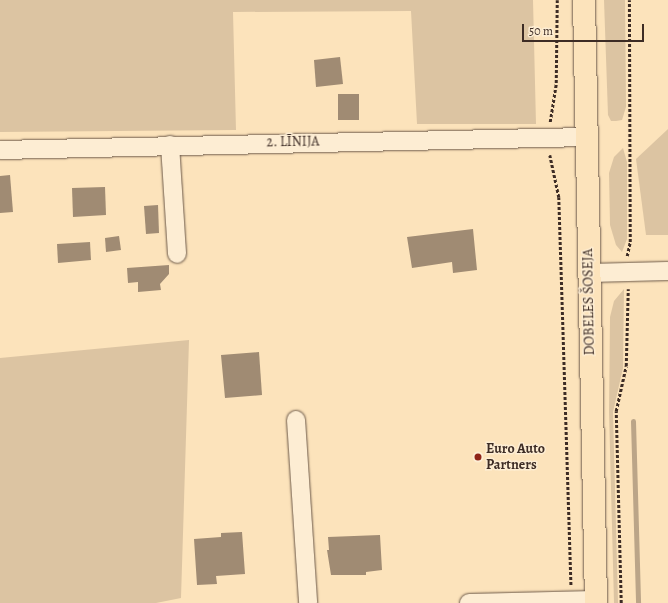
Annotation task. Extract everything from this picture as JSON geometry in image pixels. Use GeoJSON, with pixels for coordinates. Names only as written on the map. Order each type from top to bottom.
{"type":"FeatureCollection","features":[{"type":"Feature","properties":{"kind":"main road","name":"DOBELES ŠOSEJA"},"geometry":{"type":"LineString","coordinates":[[584,0],[596,602]]}},
{"type":"Feature","properties":{"kind":"street","name":"2. LĪNIJA"},"geometry":{"type":"LineString","coordinates":[[0,150],[170,145],[587,137]]}},
{"type":"Feature","properties":{"kind":"street"},"geometry":{"type":"LineString","coordinates":[[170,145],[177,254]]}},
{"type":"Feature","properties":{"kind":"street"},"geometry":{"type":"LineString","coordinates":[[589,273],[668,270]]}},
{"type":"Feature","properties":{"kind":"street"},"geometry":{"type":"LineString","coordinates":[[296,420],[308,603]]}},
{"type":"Feature","properties":{"kind":"street"},"geometry":{"type":"LineString","coordinates":[[469,603],[596,602]]}},
{"type":"Feature","properties":{"kind":"path"},"geometry":{"type":"LineString","coordinates":[[557,0],[556,83],[550,137],[550,161],[559,197],[571,601]]}},
{"type":"Feature","properties":{"kind":"path"},"geometry":{"type":"LineString","coordinates":[[621,603],[616,411],[626,366],[627,272],[630,242],[629,0]]}},
{"type":"Feature","properties":{"kind":"shaded area"},"geometry":{"type":"Polygon","coordinates":[[[0,0],[533,0],[536,124],[417,124],[411,11],[233,12],[236,130],[0,132],[0,0]]]}},
{"type":"Feature","properties":{"kind":"shaded area"},"geometry":{"type":"Polygon","coordinates":[[[604,0],[625,0],[626,107],[622,120],[616,121],[611,121],[608,115],[604,0]]]}},
{"type":"Feature","properties":{"kind":"shaded area"},"geometry":{"type":"Polygon","coordinates":[[[668,129],[668,235],[646,235],[636,159],[668,129]]]}},
{"type":"Feature","properties":{"kind":"shaded area"},"geometry":{"type":"Polygon","coordinates":[[[623,148],[627,162],[627,239],[622,252],[616,245],[610,225],[609,173],[614,157],[623,148]]]}},
{"type":"Feature","properties":{"kind":"shaded area"},"geometry":{"type":"Polygon","coordinates":[[[624,289],[623,368],[613,412],[618,603],[614,603],[609,412],[610,317],[614,301],[624,289]]]}},
{"type":"Feature","properties":{"kind":"shaded area"},"geometry":{"type":"Polygon","coordinates":[[[189,340],[181,598],[156,603],[0,603],[0,358],[189,340]]]}},
{"type":"Feature","properties":{"kind":"building"},"geometry":{"type":"Polygon","coordinates":[[[340,57],[343,84],[316,87],[314,60],[340,57]]]}},
{"type":"Feature","properties":{"kind":"building"},"geometry":{"type":"Polygon","coordinates":[[[338,94],[359,94],[359,120],[338,120],[338,94]]]}},
{"type":"Feature","properties":{"kind":"building"},"geometry":{"type":"Polygon","coordinates":[[[10,175],[13,212],[0,213],[0,176],[10,175]]]}},
{"type":"Feature","properties":{"kind":"building"},"geometry":{"type":"Polygon","coordinates":[[[105,187],[106,215],[73,217],[72,188],[105,187]]]}},
{"type":"Feature","properties":{"kind":"building"},"geometry":{"type":"Polygon","coordinates":[[[158,205],[159,233],[146,234],[144,206],[158,205]]]}},
{"type":"Feature","properties":{"kind":"building"},"geometry":{"type":"Polygon","coordinates":[[[473,229],[477,270],[453,273],[452,262],[412,268],[407,237],[473,229]]]}},
{"type":"Feature","properties":{"kind":"building"},"geometry":{"type":"Polygon","coordinates":[[[119,236],[121,250],[106,252],[105,238],[119,236]]]}},
{"type":"Feature","properties":{"kind":"building"},"geometry":{"type":"Polygon","coordinates":[[[90,242],[91,260],[58,263],[57,244],[90,242]]]}},
{"type":"Feature","properties":{"kind":"building"},"geometry":{"type":"Polygon","coordinates":[[[169,265],[169,274],[160,284],[161,290],[138,292],[138,282],[128,283],[127,268],[169,265]]]}},
{"type":"Feature","properties":{"kind":"building"},"geometry":{"type":"Polygon","coordinates":[[[259,352],[262,395],[225,398],[221,355],[259,352]]]}},
{"type":"Feature","properties":{"kind":"building"},"geometry":{"type":"Polygon","coordinates":[[[242,532],[245,574],[216,576],[217,584],[197,585],[194,539],[221,537],[221,533],[242,532]]]}},
{"type":"Feature","properties":{"kind":"building"},"geometry":{"type":"Polygon","coordinates":[[[380,535],[382,570],[366,572],[366,575],[331,575],[327,550],[329,550],[328,537],[380,535]]]}},
{"type":"Feature","properties":{"kind":"waterway"},"geometry":{"type":"LineString","coordinates":[[633,421],[638,603]]}},
{"type":"Feature","properties":{"kind":"place","name":"Euro Auto Partners"},"geometry":{"type":"Point","coordinates":[478,457]}}]}
